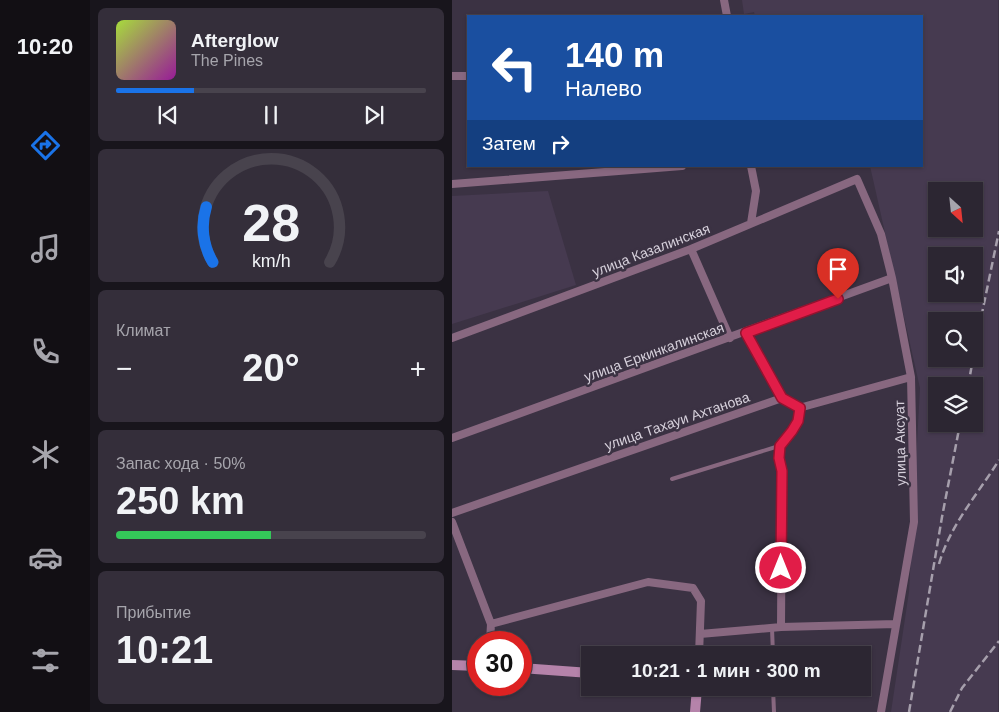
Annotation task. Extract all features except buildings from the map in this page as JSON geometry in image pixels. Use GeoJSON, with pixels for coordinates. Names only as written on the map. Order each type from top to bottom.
{"type":"FeatureCollection","features":[{"type":"Feature","properties":{"kind":"street"},"geometry":{"type":"LineString","coordinates":[[724,0],[727,15]]}},
{"type":"Feature","properties":{"kind":"street"},"geometry":{"type":"LineString","coordinates":[[452,76],[467,76]]}},
{"type":"Feature","properties":{"kind":"street"},"geometry":{"type":"LineString","coordinates":[[452,184],[669,167]]}},
{"type":"Feature","properties":{"kind":"street"},"geometry":{"type":"LineString","coordinates":[[751,167],[756,191],[751,223]]}},
{"type":"Feature","properties":{"kind":"street","name":"улица Казалинская"},"geometry":{"type":"LineString","coordinates":[[452,338],[691,249],[857,179]]}},
{"type":"Feature","properties":{"kind":"street","name":"улица Аксуат"},"geometry":{"type":"LineString","coordinates":[[857,179],[881,234],[892,278],[911,377],[914,522],[881,712]]}},
{"type":"Feature","properties":{"kind":"street"},"geometry":{"type":"LineString","coordinates":[[691,249],[730,338]]}},
{"type":"Feature","properties":{"kind":"street","name":"улица Еркинкалинская"},"geometry":{"type":"LineString","coordinates":[[452,438],[746,333],[892,278]]}},
{"type":"Feature","properties":{"kind":"street"},"geometry":{"type":"LineString","coordinates":[[746,333],[782,398],[800,408],[911,377]]}},
{"type":"Feature","properties":{"kind":"street","name":"улица Тахауи Ахтанова"},"geometry":{"type":"LineString","coordinates":[[452,513],[782,398]]}},
{"type":"Feature","properties":{"kind":"street"},"geometry":{"type":"LineString","coordinates":[[781,627],[782,471],[779,458],[780,446],[798,421],[800,408]]}},
{"type":"Feature","properties":{"kind":"street"},"geometry":{"type":"LineString","coordinates":[[452,522],[491,624],[491,631]]}},
{"type":"Feature","properties":{"kind":"street"},"geometry":{"type":"LineString","coordinates":[[491,624],[648,582],[693,588],[702,601],[699,646]]}},
{"type":"Feature","properties":{"kind":"street"},"geometry":{"type":"LineString","coordinates":[[700,634],[781,627],[896,624]]}},
{"type":"Feature","properties":{"kind":"street"},"geometry":{"type":"LineString","coordinates":[[452,666],[467,666]]}},
{"type":"Feature","properties":{"kind":"street"},"geometry":{"type":"LineString","coordinates":[[532,669],[581,672]]}},
{"type":"Feature","properties":{"kind":"street"},"geometry":{"type":"LineString","coordinates":[[695,712],[696,696]]}},
{"type":"Feature","properties":{"kind":"lane"},"geometry":{"type":"LineString","coordinates":[[672,479],[780,446]]}},
{"type":"Feature","properties":{"kind":"lane"},"geometry":{"type":"LineString","coordinates":[[772,628],[773,646]]}},
{"type":"Feature","properties":{"kind":"lane"},"geometry":{"type":"LineString","coordinates":[[773,696],[774,712]]}},
{"type":"Feature","properties":{"kind":"shaded area"},"geometry":{"type":"Polygon","coordinates":[[[742,0],[998,0],[998,712],[891,712],[909,592],[920,388],[870,167],[923,167],[923,15],[755,15],[754,12],[744,14],[742,0]]]}},
{"type":"Feature","properties":{"kind":"shaded area"},"geometry":{"type":"Polygon","coordinates":[[[548,191],[576,285],[452,324],[452,196],[548,191]]]}},
{"type":"Feature","properties":{"kind":"railway"},"geometry":{"type":"LineString","coordinates":[[982,312],[999,231]]}},
{"type":"Feature","properties":{"kind":"railway"},"geometry":{"type":"LineString","coordinates":[[970,377],[972,367]]}},
{"type":"Feature","properties":{"kind":"railway"},"geometry":{"type":"LineString","coordinates":[[909,712],[958,432]]}},
{"type":"Feature","properties":{"kind":"railway"},"geometry":{"type":"LineString","coordinates":[[939,564],[957,523],[999,460]]}},
{"type":"Feature","properties":{"kind":"railway"},"geometry":{"type":"LineString","coordinates":[[950,712],[962,688],[999,641]]}},
{"type":"Feature","properties":{"kind":"route"},"geometry":{"type":"LineString","coordinates":[[781,568],[782,471],[779,458],[780,446],[798,421],[800,408],[782,398],[746,333],[838,299]]}}]}
